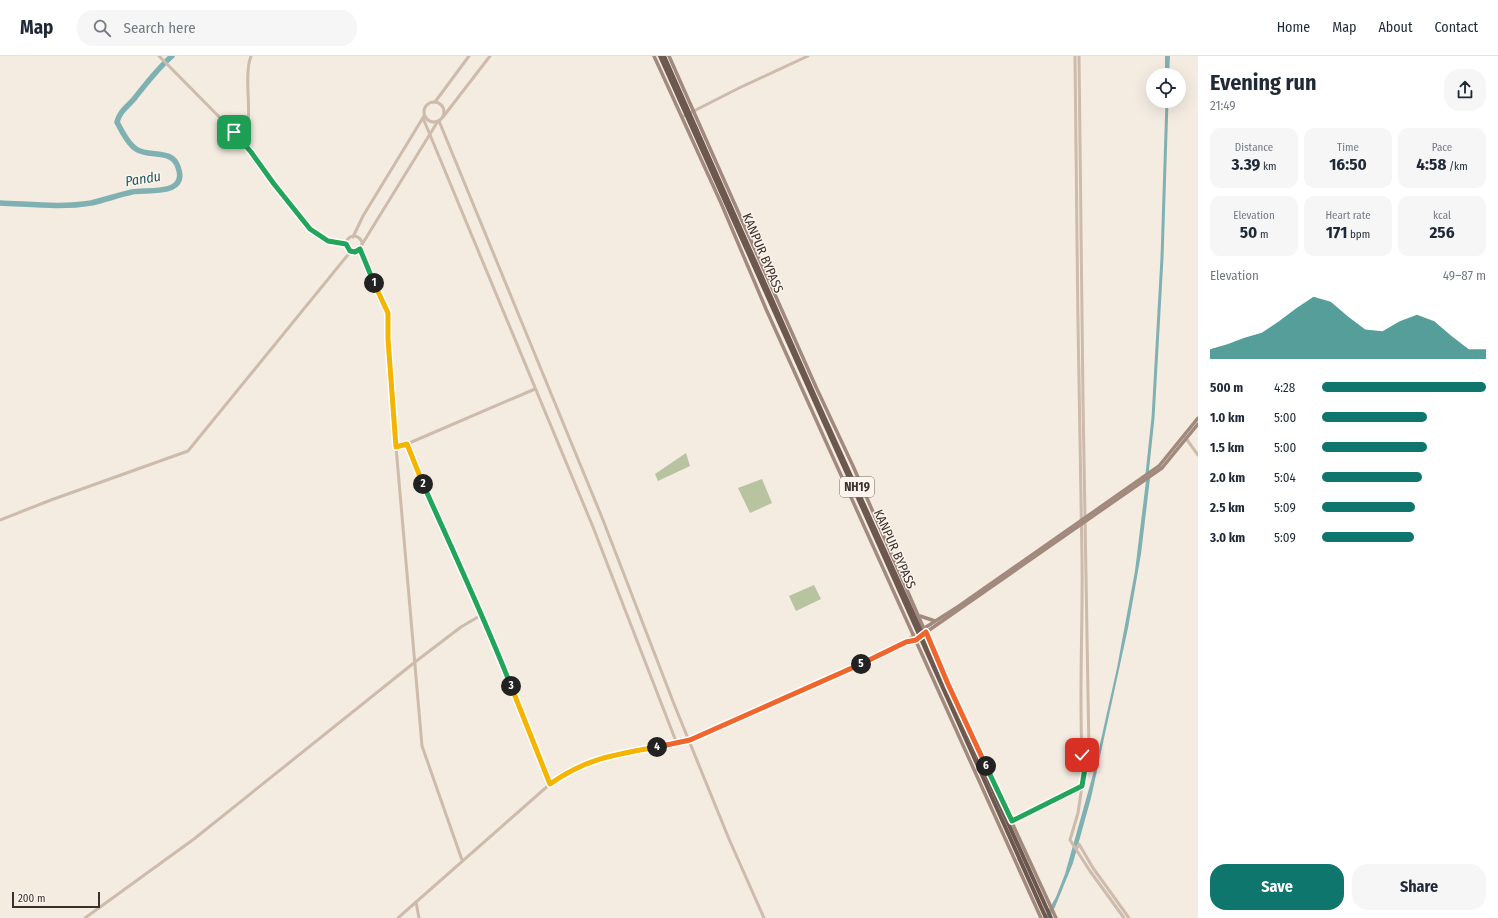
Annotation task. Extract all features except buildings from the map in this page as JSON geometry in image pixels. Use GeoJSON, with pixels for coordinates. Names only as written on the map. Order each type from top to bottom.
{"type":"FeatureCollection","features":[{"type":"Feature","properties":{"kind":"highway","name":"KANPUR BYPASS"},"geometry":{"type":"LineString","coordinates":[[660,56],[1046,918]]}},
{"type":"Feature","properties":{"kind":"highway","name":"KANPUR BYPASS"},"geometry":{"type":"LineString","coordinates":[[664,56],[814,394],[1051,918]]}},
{"type":"Feature","properties":{"kind":"main road"},"geometry":{"type":"LineString","coordinates":[[654,56],[768,314],[914,634],[1040,917]]}},
{"type":"Feature","properties":{"kind":"main road"},"geometry":{"type":"LineString","coordinates":[[669,56],[858,478],[948,684],[1056,918]]}},
{"type":"Feature","properties":{"kind":"main road"},"geometry":{"type":"LineString","coordinates":[[1185,437],[1198,418]]}},
{"type":"Feature","properties":{"kind":"main road"},"geometry":{"type":"LineString","coordinates":[[914,634],[934,626],[1144,478],[1159,466],[1198,424]]}},
{"type":"Feature","properties":{"kind":"main road"},"geometry":{"type":"LineString","coordinates":[[916,640],[935,621],[1083,522]]}},
{"type":"Feature","properties":{"kind":"main road"},"geometry":{"type":"LineString","coordinates":[[919,616],[935,621]]}},
{"type":"Feature","properties":{"kind":"main road"},"geometry":{"type":"LineString","coordinates":[[929,640],[934,626]]}},
{"type":"Feature","properties":{"kind":"street"},"geometry":{"type":"LineString","coordinates":[[159,56],[242,140],[274,184],[310,229],[328,241],[346,244]]}},
{"type":"Feature","properties":{"kind":"street"},"geometry":{"type":"LineString","coordinates":[[242,140],[248,130],[248,69],[251,56]]}},
{"type":"Feature","properties":{"kind":"street"},"geometry":{"type":"LineString","coordinates":[[346,244],[348,240],[353,237],[363,216],[424,117],[426,105],[435,102],[469,56]]}},
{"type":"Feature","properties":{"kind":"street"},"geometry":{"type":"LineString","coordinates":[[350,251],[355,252],[360,248],[438,121],[443,117],[490,56]]}},
{"type":"Feature","properties":{"kind":"street"},"geometry":{"type":"LineString","coordinates":[[682,117],[738,88],[808,56]]}},
{"type":"Feature","properties":{"kind":"street"},"geometry":{"type":"LineString","coordinates":[[1075,56],[1075,134],[1089,752],[1078,813],[1070,840],[1090,871],[1124,918]]}},
{"type":"Feature","properties":{"kind":"street"},"geometry":{"type":"LineString","coordinates":[[1080,56],[1083,522],[1081,691],[1082,748],[1086,762]]}},
{"type":"Feature","properties":{"kind":"street"},"geometry":{"type":"LineString","coordinates":[[435,102],[443,107],[443,117]]}},
{"type":"Feature","properties":{"kind":"street"},"geometry":{"type":"LineString","coordinates":[[424,117],[430,122],[438,121]]}},
{"type":"Feature","properties":{"kind":"street"},"geometry":{"type":"LineString","coordinates":[[424,117],[612,575],[677,744]]}},
{"type":"Feature","properties":{"kind":"street"},"geometry":{"type":"LineString","coordinates":[[438,121],[599,509],[729,839],[764,918]]}},
{"type":"Feature","properties":{"kind":"street"},"geometry":{"type":"LineString","coordinates":[[353,237],[358,238],[360,248],[388,313],[388,339],[396,447],[422,746],[462,860]]}},
{"type":"Feature","properties":{"kind":"street"},"geometry":{"type":"LineString","coordinates":[[346,244],[350,251]]}},
{"type":"Feature","properties":{"kind":"street"},"geometry":{"type":"LineString","coordinates":[[0,520],[51,500],[188,451],[350,251]]}},
{"type":"Feature","properties":{"kind":"street"},"geometry":{"type":"LineString","coordinates":[[396,447],[407,444],[535,389]]}},
{"type":"Feature","properties":{"kind":"street"},"geometry":{"type":"LineString","coordinates":[[1185,437],[1198,455]]}},
{"type":"Feature","properties":{"kind":"street"},"geometry":{"type":"LineString","coordinates":[[407,444],[451,550],[483,614],[550,784]]}},
{"type":"Feature","properties":{"kind":"street"},"geometry":{"type":"LineString","coordinates":[[85,918],[194,839],[415,659],[461,627],[483,614]]}},
{"type":"Feature","properties":{"kind":"street"},"geometry":{"type":"LineString","coordinates":[[398,918],[550,784],[572,770],[594,760],[677,744],[690,740],[887,653],[906,642],[914,634]]}},
{"type":"Feature","properties":{"kind":"street"},"geometry":{"type":"LineString","coordinates":[[906,642],[916,640]]}},
{"type":"Feature","properties":{"kind":"street"},"geometry":{"type":"LineString","coordinates":[[1012,821],[1082,786]]}},
{"type":"Feature","properties":{"kind":"street"},"geometry":{"type":"LineString","coordinates":[[1076,848],[1079,844],[1129,918]]}},
{"type":"Feature","properties":{"kind":"street"},"geometry":{"type":"LineString","coordinates":[[416,902],[419,918]]}},
{"type":"Feature","properties":{"kind":"green space"},"geometry":{"type":"Polygon","coordinates":[[[686,453],[690,466],[658,481],[655,474],[686,453]]]}},
{"type":"Feature","properties":{"kind":"green space"},"geometry":{"type":"Polygon","coordinates":[[[762,479],[772,503],[750,513],[738,488],[762,479]]]}},
{"type":"Feature","properties":{"kind":"green space"},"geometry":{"type":"Polygon","coordinates":[[[814,585],[821,599],[796,611],[789,596],[814,585]]]}},
{"type":"Feature","properties":{"kind":"water"},"geometry":{"type":"Polygon","coordinates":[[[1165,56],[1170,56],[1169,68],[1165,68],[1165,56]]]}},
{"type":"Feature","properties":{"kind":"water"},"geometry":{"type":"Polygon","coordinates":[[[1150,478],[1141,554],[1128,628],[1091,798],[1073,863],[1055,907],[1049,918],[1044,918],[1056,897],[1065,874],[1094,771],[1117,668],[1135,571],[1146,481],[1150,478]]]}},
{"type":"Feature","properties":{"kind":"waterway","name":"Pandu"},"geometry":{"type":"LineString","coordinates":[[0,203],[46,205],[91,203],[132,192],[164,190],[177,183],[180,177],[175,161],[166,155],[141,152],[133,147],[117,122],[124,109],[172,56]]}},
{"type":"Feature","properties":{"kind":"waterway"},"geometry":{"type":"LineString","coordinates":[[1147,474],[1153,418],[1162,258],[1167,108]]}},
{"type":"Feature","properties":{"kind":"route"},"geometry":{"type":"LineString","coordinates":[[234,132],[242,140],[296,213],[310,229],[323,239],[332,243],[346,244],[348,250],[350,251],[355,252],[360,249],[362,252],[388,313],[388,339],[396,447],[407,444],[417,471],[454,555],[483,614],[550,784],[572,770],[594,760],[677,744],[690,740],[887,653],[906,642],[916,640],[926,632],[948,684],[1012,821],[1027,815],[1082,786],[1086,762],[1082,755]]}}]}
